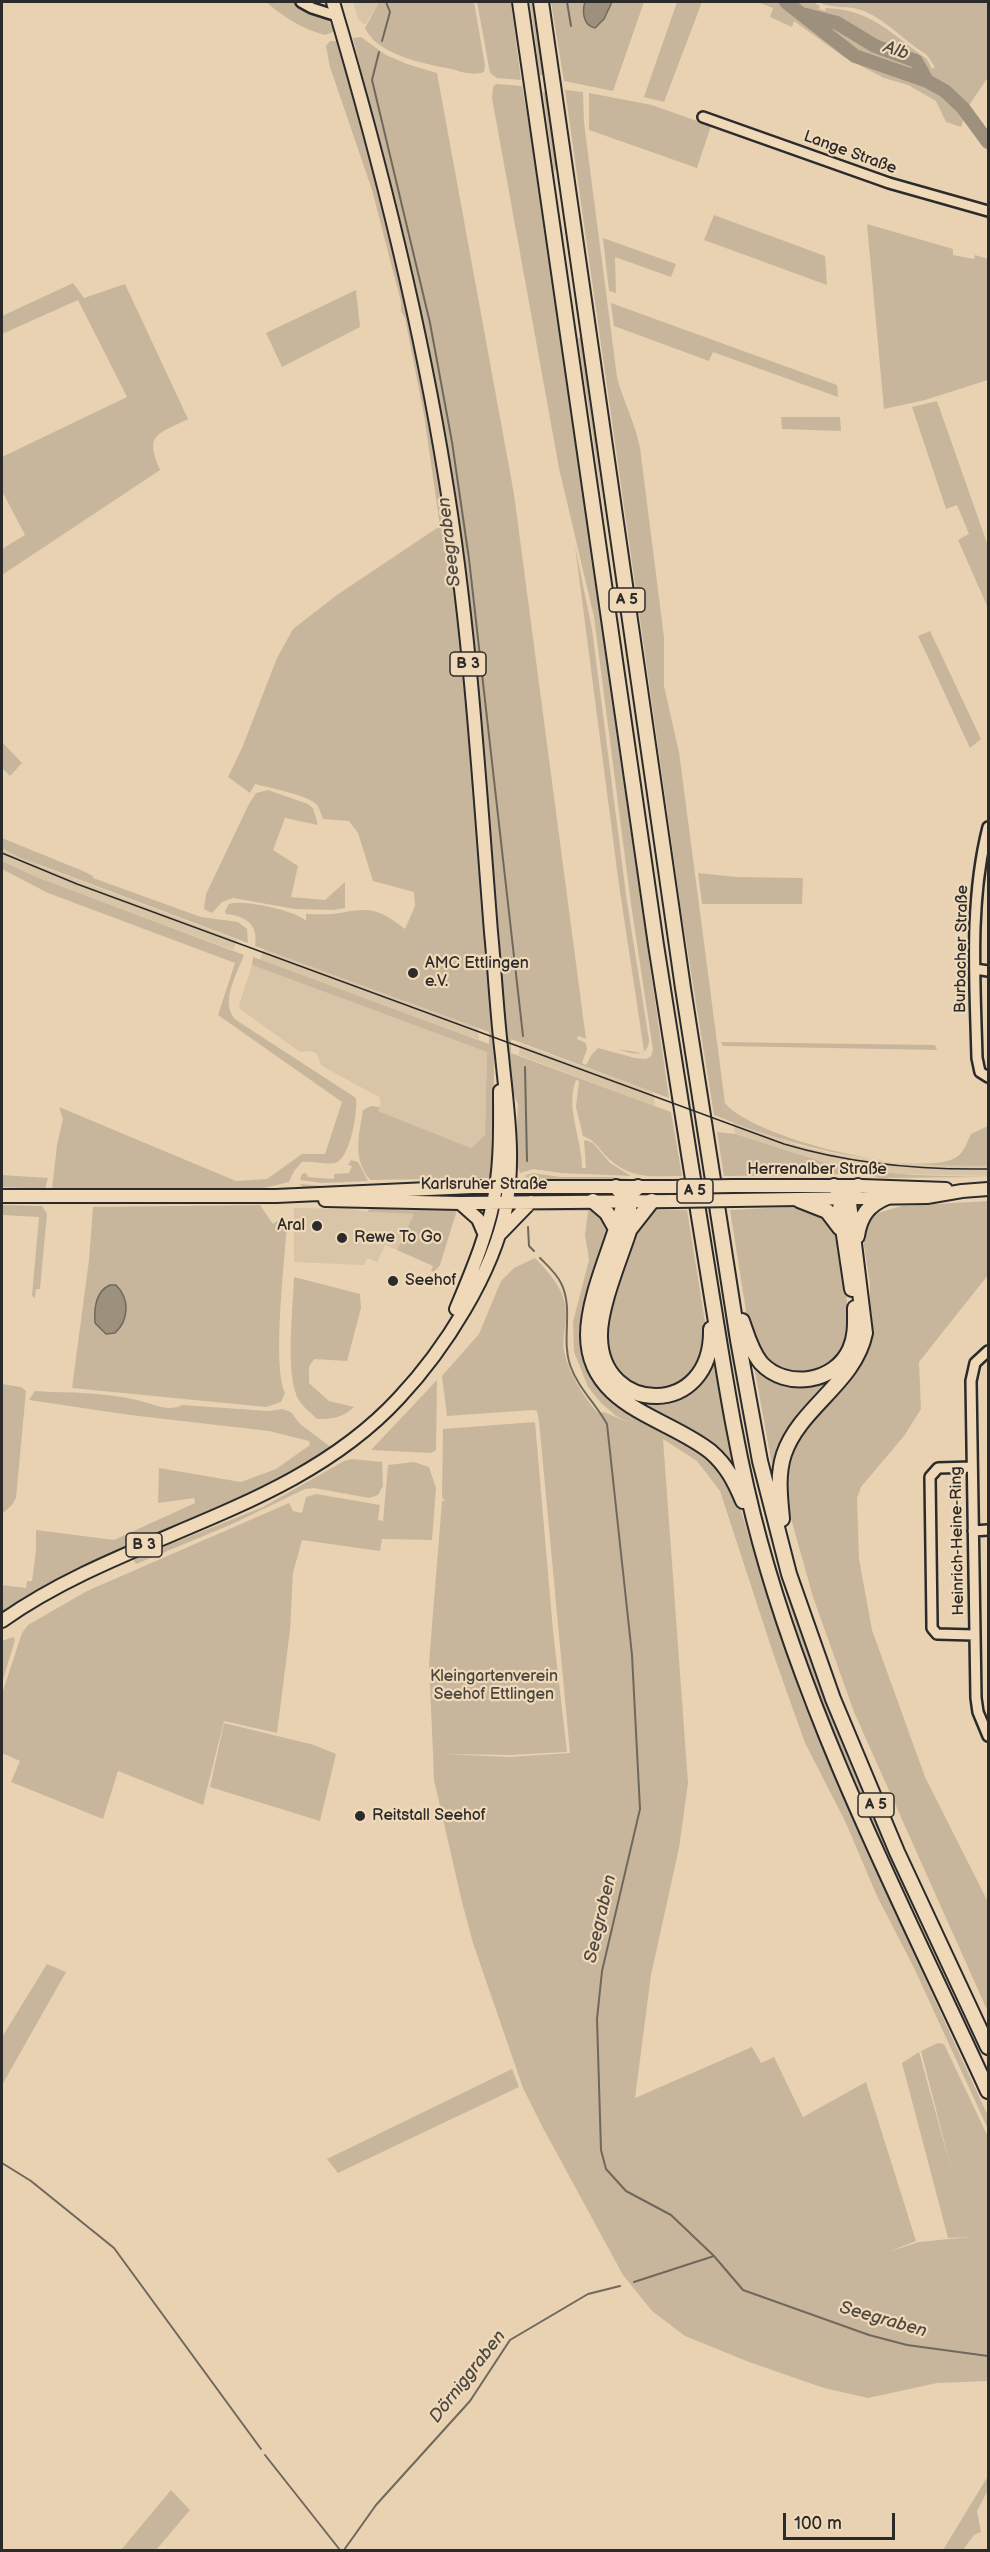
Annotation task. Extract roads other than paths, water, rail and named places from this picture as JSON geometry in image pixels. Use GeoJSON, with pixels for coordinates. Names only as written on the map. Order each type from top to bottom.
{"type":"FeatureCollection","features":[{"type":"Feature","properties":{"kind":"highway","name":"A 5"},"geometry":{"type":"LineString","coordinates":[[520,2],[658,959],[733,1424],[760,1542],[815,1708],[988,2091]]}},
{"type":"Feature","properties":{"kind":"highway","name":"A 5"},"geometry":{"type":"LineString","coordinates":[[541,2],[683,988],[760,1461],[807,1631],[863,1775],[988,2047]]}},
{"type":"Feature","properties":{"kind":"highway"},"geometry":{"type":"LineString","coordinates":[[784,1554],[780,1479],[783,1456],[795,1432],[844,1374],[856,1357],[863,1341],[865,1326],[855,1244],[845,1197],[834,1186]]}},
{"type":"Feature","properties":{"kind":"highway"},"geometry":{"type":"LineString","coordinates":[[729,1279],[749,1340],[762,1363],[786,1378],[807,1380],[828,1374],[844,1359],[854,1338],[855,1308],[840,1208],[845,1197],[858,1186]]}},
{"type":"Feature","properties":{"kind":"highway"},"geometry":{"type":"LineString","coordinates":[[638,1187],[624,1196],[622,1230],[602,1318],[600,1338],[601,1350],[610,1370],[628,1389],[642,1395],[662,1396],[682,1390],[698,1376],[708,1360],[711,1341],[710,1285]]}},
{"type":"Feature","properties":{"kind":"highway"},"geometry":{"type":"LineString","coordinates":[[855,1244],[859,1223],[866,1211],[871,1204],[887,1197]]}},
{"type":"Feature","properties":{"kind":"highway"},"geometry":{"type":"LineString","coordinates":[[799,1200],[827,1210],[837,1222],[844,1236]]}},
{"type":"Feature","properties":{"kind":"highway"},"geometry":{"type":"LineString","coordinates":[[593,1201],[622,1230]]}},
{"type":"Feature","properties":{"kind":"highway"},"geometry":{"type":"LineString","coordinates":[[652,1201],[622,1230],[589,1325],[589,1346],[594,1364],[602,1379],[620,1399],[701,1446],[722,1464],[735,1483],[760,1542]]}},
{"type":"Feature","properties":{"kind":"main road","name":"B 3"},"geometry":{"type":"LineString","coordinates":[[333,6],[343,35],[407,280],[446,478],[470,681],[502,1059],[510,1123],[510,1165],[502,1188],[493,1203],[461,1297],[438,1349]]}},
{"type":"Feature","properties":{"kind":"main road","name":"B 3"},"geometry":{"type":"LineString","coordinates":[[2,1621],[64,1584],[119,1556],[258,1497],[328,1459],[379,1418],[413,1382],[438,1349],[468,1301],[497,1237],[507,1202],[502,1188],[502,1059]]}},
{"type":"Feature","properties":{"kind":"main road"},"geometry":{"type":"LineString","coordinates":[[510,1165],[523,1180],[536,1188]]}},
{"type":"Feature","properties":{"kind":"main road","name":"Herrenalber Straße"},"geometry":{"type":"LineString","coordinates":[[638,1187],[858,1186],[926,1187],[962,1191]]}},
{"type":"Feature","properties":{"kind":"main road","name":"Karlsruher Straße"},"geometry":{"type":"LineString","coordinates":[[2,1196],[293,1196],[457,1187],[536,1188],[624,1196],[652,1201],[675,1201]]}},
{"type":"Feature","properties":{"kind":"main road","name":"Herrenalber Straße"},"geometry":{"type":"LineString","coordinates":[[675,1201],[927,1197],[988,1189]]}},
{"type":"Feature","properties":{"kind":"main road","name":"Karlsruher Straße"},"geometry":{"type":"LineString","coordinates":[[293,1196],[306,1200],[460,1203],[593,1201],[624,1196]]}},
{"type":"Feature","properties":{"kind":"main road"},"geometry":{"type":"LineString","coordinates":[[497,1237],[531,1202]]}},
{"type":"Feature","properties":{"kind":"main road"},"geometry":{"type":"LineString","coordinates":[[460,1203],[474,1214],[484,1233]]}},
{"type":"Feature","properties":{"kind":"street"},"geometry":{"type":"LineString","coordinates":[[301,2],[312,8],[333,6]]}},
{"type":"Feature","properties":{"kind":"street","name":"Lange Straße"},"geometry":{"type":"LineString","coordinates":[[703,117],[889,183],[988,211]]}},
{"type":"Feature","properties":{"kind":"street","name":"Burbacher Straße"},"geometry":{"type":"LineString","coordinates":[[985,1074],[977,1058],[975,969],[976,910],[984,872],[988,827]]}},
{"type":"Feature","properties":{"kind":"street"},"geometry":{"type":"LineString","coordinates":[[975,969],[988,971]]}},
{"type":"Feature","properties":{"kind":"street","name":"Heinrich-Heine-Ring"},"geometry":{"type":"LineString","coordinates":[[988,1352],[980,1358],[972,1371],[974,1635],[978,1712],[988,1736]]}},
{"type":"Feature","properties":{"kind":"street"},"geometry":{"type":"LineString","coordinates":[[972,1467],[938,1468],[930,1477],[932,1629],[937,1634],[974,1635]]}},
{"type":"Feature","properties":{"kind":"street"},"geometry":{"type":"LineString","coordinates":[[973,1531],[988,1530]]}},
{"type":"Feature","properties":{"kind":"street"},"geometry":{"type":"LineString","coordinates":[[978,1712],[988,1713]]}},
{"type":"Feature","properties":{"kind":"waterway","name":"Seegraben"},"geometry":{"type":"LineString","coordinates":[[382,41],[390,12],[386,2]]}},
{"type":"Feature","properties":{"kind":"waterway"},"geometry":{"type":"LineString","coordinates":[[567,2],[571,26]]}},
{"type":"Feature","properties":{"kind":"waterway","name":"Alb"},"geometry":{"type":"LineString","coordinates":[[786,2],[855,56],[927,81],[945,91],[963,108],[988,142]]}},
{"type":"Feature","properties":{"kind":"waterway"},"geometry":{"type":"LineString","coordinates":[[806,15],[837,23],[875,46],[916,61],[927,81]]}},
{"type":"Feature","properties":{"kind":"waterway","name":"Seegraben"},"geometry":{"type":"LineString","coordinates":[[379,52],[372,80],[430,323],[452,442],[469,559],[523,1036]]}},
{"type":"Feature","properties":{"kind":"waterway","name":"Seegraben"},"geometry":{"type":"LineString","coordinates":[[525,1067],[527,1161]]}},
{"type":"Feature","properties":{"kind":"waterway","name":"Seegraben"},"geometry":{"type":"LineString","coordinates":[[528,1227],[529,1246],[534,1251]]}},
{"type":"Feature","properties":{"kind":"waterway","name":"Seegraben"},"geometry":{"type":"LineString","coordinates":[[540,1258],[557,1276],[565,1293],[570,1365],[607,1424],[632,1655],[640,1809],[602,1971],[597,2019],[601,2150],[606,2169],[626,2191],[671,2215],[714,2256],[743,2290],[869,2335],[907,2345],[988,2356]]}},
{"type":"Feature","properties":{"kind":"waterway"},"geometry":{"type":"LineString","coordinates":[[2,2163],[31,2181],[114,2248],[261,2449]]}},
{"type":"Feature","properties":{"kind":"waterway","name":"Dörniggraben"},"geometry":{"type":"LineString","coordinates":[[634,2282],[714,2256]]}},
{"type":"Feature","properties":{"kind":"waterway","name":"Dörniggraben"},"geometry":{"type":"LineString","coordinates":[[344,2550],[376,2505],[470,2401],[510,2340],[588,2294],[620,2286]]}},
{"type":"Feature","properties":{"kind":"waterway"},"geometry":{"type":"LineString","coordinates":[[265,2455],[340,2550]]}},
{"type":"Feature","properties":{"kind":"tram line"},"geometry":{"type":"LineString","coordinates":[[2,853],[77,884],[784,1144],[860,1161],[910,1167],[988,1169]]}},
{"type":"Feature","properties":{"kind":"place","name":"AMC Ettlingen e.V."},"geometry":{"type":"Point","coordinates":[413,973]}},
{"type":"Feature","properties":{"kind":"place","name":"Aral"},"geometry":{"type":"Point","coordinates":[317,1226]}},
{"type":"Feature","properties":{"kind":"place","name":"Rewe To Go"},"geometry":{"type":"Point","coordinates":[342,1238]}},
{"type":"Feature","properties":{"kind":"place","name":"Seehof"},"geometry":{"type":"Point","coordinates":[393,1281]}},
{"type":"Feature","properties":{"kind":"place","name":"Reitstall Seehof"},"geometry":{"type":"Point","coordinates":[360,1816]}},
{"type":"Feature","properties":{"kind":"park label","name":"Kleingartenverein Seehof Ettlingen"},"geometry":{"type":"Point","coordinates":[494,1686]}}]}
